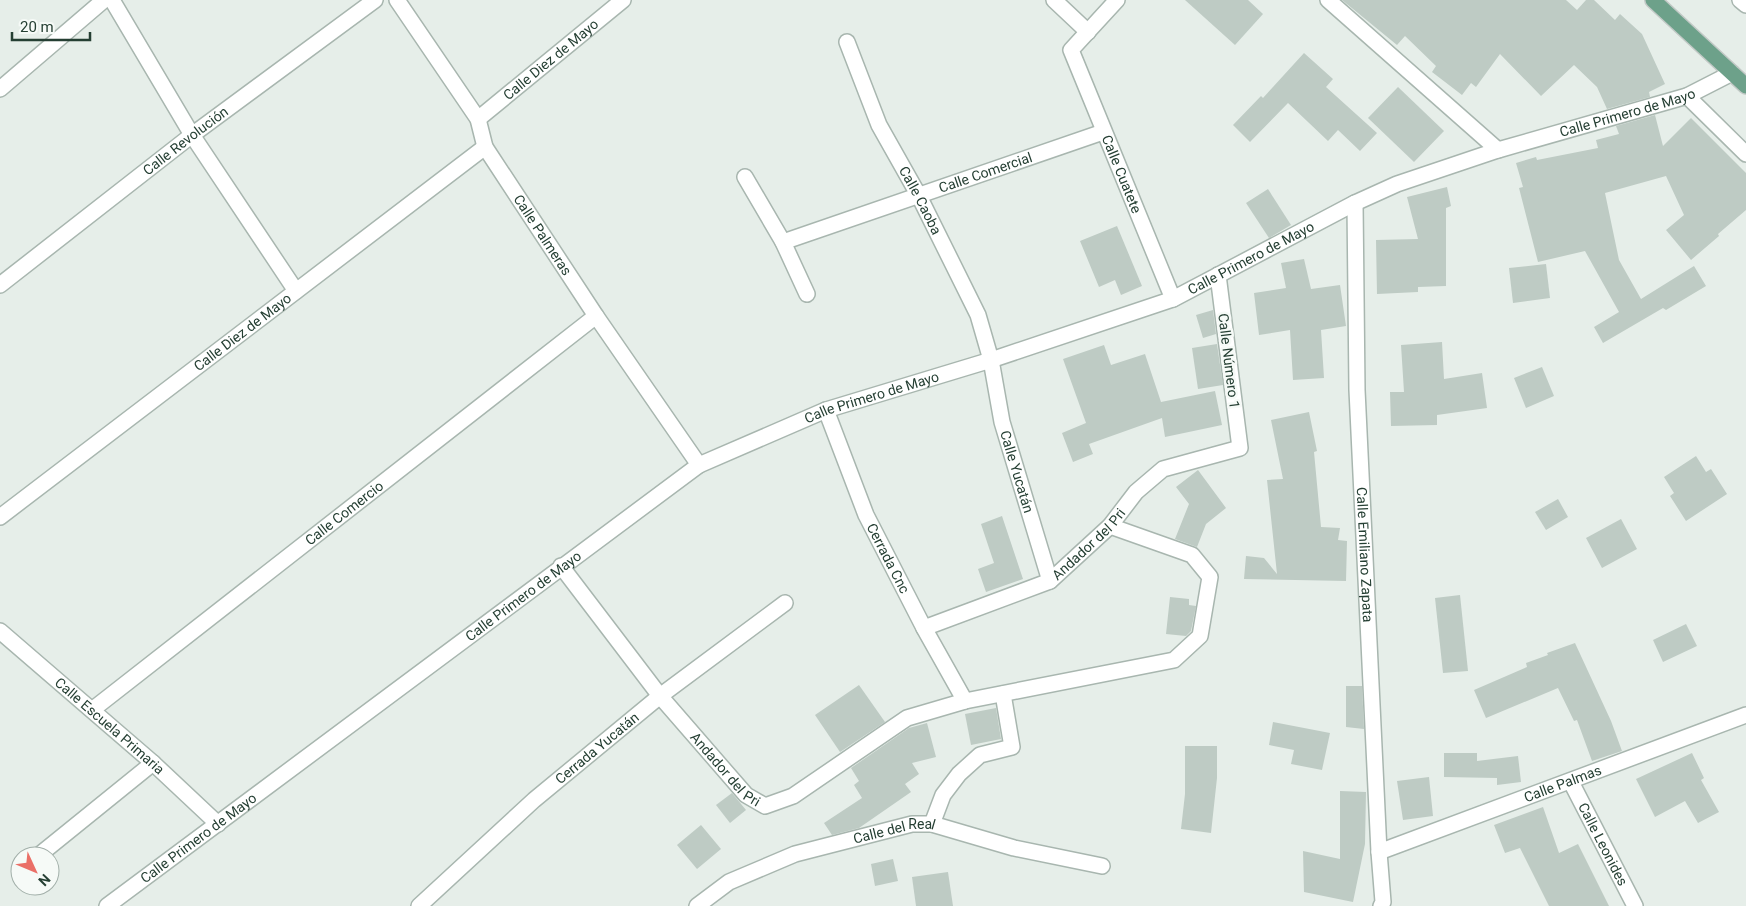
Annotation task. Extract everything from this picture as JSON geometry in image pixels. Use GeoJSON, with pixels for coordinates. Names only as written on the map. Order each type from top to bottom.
{"type":"FeatureCollection","features":[{"type":"Feature","properties":{"kind":"main road"},"geometry":{"type":"LineString","coordinates":[[1653,0],[1746,86]]}},
{"type":"Feature","properties":{"kind":"street"},"geometry":{"type":"LineString","coordinates":[[0,89],[104,0]]}},
{"type":"Feature","properties":{"kind":"street"},"geometry":{"type":"LineString","coordinates":[[112,0],[192,135],[296,291]]}},
{"type":"Feature","properties":{"kind":"street","name":"Calle Revolución"},"geometry":{"type":"LineString","coordinates":[[0,285],[192,135],[375,0]]}},
{"type":"Feature","properties":{"kind":"street","name":"Calle Palmeras"},"geometry":{"type":"LineString","coordinates":[[397,0],[478,119],[485,147],[596,316],[699,465]]}},
{"type":"Feature","properties":{"kind":"street","name":"Calle Diez de Mayo"},"geometry":{"type":"LineString","coordinates":[[478,119],[624,0]]}},
{"type":"Feature","properties":{"kind":"street"},"geometry":{"type":"LineString","coordinates":[[1054,0],[1088,32],[1117,0]]}},
{"type":"Feature","properties":{"kind":"street"},"geometry":{"type":"LineString","coordinates":[[1328,0],[1498,150]]}},
{"type":"Feature","properties":{"kind":"street"},"geometry":{"type":"LineString","coordinates":[[1740,0],[1746,5]]}},
{"type":"Feature","properties":{"kind":"street","name":"Calle Cuatete"},"geometry":{"type":"LineString","coordinates":[[1088,32],[1071,50],[1173,299]]}},
{"type":"Feature","properties":{"kind":"street","name":"Calle Caoba"},"geometry":{"type":"LineString","coordinates":[[847,42],[879,125],[919,196],[978,316],[991,360]]}},
{"type":"Feature","properties":{"kind":"street","name":"Calle Primero de Mayo"},"geometry":{"type":"LineString","coordinates":[[107,906],[699,465],[826,410],[991,360],[1173,299],[1355,203],[1397,184],[1498,150],[1687,96],[1732,73]]}},
{"type":"Feature","properties":{"kind":"street"},"geometry":{"type":"LineString","coordinates":[[1687,96],[1746,154]]}},
{"type":"Feature","properties":{"kind":"street","name":"Calle Comercial"},"geometry":{"type":"LineString","coordinates":[[783,242],[1103,132]]}},
{"type":"Feature","properties":{"kind":"street","name":"Calle Diez de Mayo"},"geometry":{"type":"LineString","coordinates":[[0,517],[485,147]]}},
{"type":"Feature","properties":{"kind":"street"},"geometry":{"type":"LineString","coordinates":[[745,177],[783,242],[807,294]]}},
{"type":"Feature","properties":{"kind":"street","name":"Calle Emiliano Zapata"},"geometry":{"type":"LineString","coordinates":[[1355,203],[1357,390],[1383,905]]}},
{"type":"Feature","properties":{"kind":"street","name":"Calle Número 1"},"geometry":{"type":"LineString","coordinates":[[1218,275],[1240,448]]}},
{"type":"Feature","properties":{"kind":"street","name":"Calle Comercio"},"geometry":{"type":"LineString","coordinates":[[92,710],[596,316]]}},
{"type":"Feature","properties":{"kind":"street","name":"Calle Yucatán"},"geometry":{"type":"LineString","coordinates":[[991,360],[1002,422],[1050,581]]}},
{"type":"Feature","properties":{"kind":"street","name":"Cerrada Cnc"},"geometry":{"type":"LineString","coordinates":[[826,410],[866,515],[964,701]]}},
{"type":"Feature","properties":{"kind":"street","name":"Andador del Pri"},"geometry":{"type":"LineString","coordinates":[[924,628],[1050,581],[1110,526],[1136,492],[1163,469],[1240,448]]}},
{"type":"Feature","properties":{"kind":"street","name":"Andador del Pri"},"geometry":{"type":"LineString","coordinates":[[561,566],[660,696],[746,795],[765,806],[793,796],[907,718],[964,701],[1174,660],[1200,636],[1210,577],[1192,555],[1110,526]]}},
{"type":"Feature","properties":{"kind":"street","name":"Cerrada Yucatán"},"geometry":{"type":"LineString","coordinates":[[419,906],[534,800],[660,696],[785,603]]}},
{"type":"Feature","properties":{"kind":"street","name":"Calle Escuela Primaria"},"geometry":{"type":"LineString","coordinates":[[0,631],[153,763],[218,824]]}},
{"type":"Feature","properties":{"kind":"street"},"geometry":{"type":"LineString","coordinates":[[932,824],[943,795],[960,774],[980,755],[1012,747],[1004,694]]}},
{"type":"Feature","properties":{"kind":"street","name":"Calle Palmas"},"geometry":{"type":"LineString","coordinates":[[1379,852],[1571,782],[1746,715]]}},
{"type":"Feature","properties":{"kind":"street"},"geometry":{"type":"LineString","coordinates":[[50,846],[153,763]]}},
{"type":"Feature","properties":{"kind":"street","name":"Calle Leonides"},"geometry":{"type":"LineString","coordinates":[[1571,782],[1636,906]]}},
{"type":"Feature","properties":{"kind":"street","name":"Calle del Real"},"geometry":{"type":"LineString","coordinates":[[697,906],[729,882],[795,854],[912,824],[932,824],[1014,848],[1102,866]]}},
{"type":"Feature","properties":{"kind":"building"},"geometry":{"type":"Polygon","coordinates":[[[1185,0],[1248,0],[1263,14],[1235,45],[1185,0]]]}},
{"type":"Feature","properties":{"kind":"building"},"geometry":{"type":"Polygon","coordinates":[[[1342,0],[1566,0],[1577,10],[1586,0],[1594,0],[1615,20],[1620,14],[1642,34],[1665,84],[1649,92],[1650,97],[1607,109],[1597,87],[1574,65],[1541,96],[1500,54],[1476,87],[1471,83],[1462,95],[1432,72],[1436,66],[1405,36],[1397,45],[1342,0]]]}},
{"type":"Feature","properties":{"kind":"building"},"geometry":{"type":"Polygon","coordinates":[[[1304,53],[1333,79],[1326,87],[1377,133],[1360,151],[1338,130],[1328,141],[1288,103],[1250,142],[1233,125],[1261,96],[1263,98],[1304,53]]]}},
{"type":"Feature","properties":{"kind":"building"},"geometry":{"type":"Polygon","coordinates":[[[1398,87],[1444,131],[1414,162],[1368,118],[1398,87]]]}},
{"type":"Feature","properties":{"kind":"building"},"geometry":{"type":"Polygon","coordinates":[[[1655,115],[1663,146],[1691,118],[1746,173],[1746,210],[1691,260],[1666,230],[1684,215],[1666,176],[1605,193],[1619,260],[1641,299],[1694,266],[1706,286],[1666,310],[1663,308],[1603,343],[1594,327],[1619,312],[1585,251],[1538,262],[1519,188],[1523,187],[1516,163],[1536,157],[1537,160],[1598,148],[1596,140],[1619,134],[1616,126],[1655,115]]]}},
{"type":"Feature","properties":{"kind":"building"},"geometry":{"type":"Polygon","coordinates":[[[1447,187],[1451,206],[1446,208],[1446,286],[1418,287],[1418,292],[1377,294],[1376,240],[1418,239],[1407,197],[1447,187]]]}},
{"type":"Feature","properties":{"kind":"building"},"geometry":{"type":"Polygon","coordinates":[[[1268,189],[1291,225],[1269,238],[1246,203],[1268,189]]]}},
{"type":"Feature","properties":{"kind":"building"},"geometry":{"type":"Polygon","coordinates":[[[1117,226],[1142,286],[1121,295],[1115,280],[1099,287],[1080,241],[1117,226]]]}},
{"type":"Feature","properties":{"kind":"building"},"geometry":{"type":"Polygon","coordinates":[[[1304,259],[1311,289],[1340,285],[1346,326],[1321,330],[1324,378],[1293,380],[1290,330],[1259,335],[1254,293],[1286,288],[1281,263],[1304,259]]]}},
{"type":"Feature","properties":{"kind":"building"},"geometry":{"type":"Polygon","coordinates":[[[1546,264],[1550,298],[1513,303],[1509,268],[1546,264]]]}},
{"type":"Feature","properties":{"kind":"building"},"geometry":{"type":"Polygon","coordinates":[[[1213,310],[1216,334],[1203,338],[1196,315],[1213,310]]]}},
{"type":"Feature","properties":{"kind":"building"},"geometry":{"type":"Polygon","coordinates":[[[1442,342],[1444,379],[1482,373],[1487,408],[1437,415],[1437,425],[1391,426],[1390,392],[1404,392],[1401,345],[1442,342]]]}},
{"type":"Feature","properties":{"kind":"building"},"geometry":{"type":"Polygon","coordinates":[[[1217,344],[1223,385],[1198,389],[1192,348],[1217,344]]]}},
{"type":"Feature","properties":{"kind":"building"},"geometry":{"type":"Polygon","coordinates":[[[1104,345],[1111,365],[1145,354],[1161,402],[1215,391],[1222,425],[1165,437],[1162,418],[1089,444],[1093,454],[1073,462],[1062,433],[1086,423],[1063,359],[1104,345]]]}},
{"type":"Feature","properties":{"kind":"building"},"geometry":{"type":"Polygon","coordinates":[[[1542,367],[1554,396],[1526,408],[1514,378],[1542,367]]]}},
{"type":"Feature","properties":{"kind":"building"},"geometry":{"type":"Polygon","coordinates":[[[1309,412],[1317,451],[1314,452],[1321,527],[1340,528],[1338,540],[1347,541],[1346,581],[1244,579],[1246,556],[1264,558],[1277,574],[1267,480],[1283,479],[1271,420],[1309,412]]]}},
{"type":"Feature","properties":{"kind":"building"},"geometry":{"type":"Polygon","coordinates":[[[1696,456],[1706,472],[1711,469],[1727,494],[1686,521],[1670,496],[1674,493],[1664,477],[1696,456]]]}},
{"type":"Feature","properties":{"kind":"building"},"geometry":{"type":"Polygon","coordinates":[[[1198,470],[1226,508],[1206,524],[1197,547],[1175,539],[1189,504],[1176,487],[1198,470]]]}},
{"type":"Feature","properties":{"kind":"building"},"geometry":{"type":"Polygon","coordinates":[[[1558,499],[1568,517],[1546,530],[1535,512],[1558,499]]]}},
{"type":"Feature","properties":{"kind":"building"},"geometry":{"type":"Polygon","coordinates":[[[1002,516],[1023,579],[986,592],[978,569],[994,563],[981,524],[1002,516]]]}},
{"type":"Feature","properties":{"kind":"building"},"geometry":{"type":"Polygon","coordinates":[[[1621,519],[1637,549],[1602,568],[1586,538],[1621,519]]]}},
{"type":"Feature","properties":{"kind":"building"},"geometry":{"type":"Polygon","coordinates":[[[1460,595],[1468,671],[1443,673],[1435,598],[1460,595]]]}},
{"type":"Feature","properties":{"kind":"building"},"geometry":{"type":"Polygon","coordinates":[[[1170,597],[1189,599],[1189,605],[1196,606],[1191,631],[1186,636],[1166,634],[1170,597]]]}},
{"type":"Feature","properties":{"kind":"building"},"geometry":{"type":"Polygon","coordinates":[[[1686,624],[1697,646],[1663,662],[1653,640],[1686,624]]]}},
{"type":"Feature","properties":{"kind":"building"},"geometry":{"type":"Polygon","coordinates":[[[1575,643],[1611,721],[1622,751],[1592,761],[1577,720],[1574,721],[1558,688],[1486,718],[1474,690],[1527,667],[1526,663],[1548,655],[1547,653],[1575,643]]]}},
{"type":"Feature","properties":{"kind":"building"},"geometry":{"type":"Polygon","coordinates":[[[859,685],[885,722],[840,752],[815,715],[859,685]]]}},
{"type":"Feature","properties":{"kind":"building"},"geometry":{"type":"Polygon","coordinates":[[[1346,686],[1362,686],[1364,729],[1346,727],[1346,686]]]}},
{"type":"Feature","properties":{"kind":"building"},"geometry":{"type":"Polygon","coordinates":[[[996,708],[1001,739],[971,745],[965,714],[996,708]]]}},
{"type":"Feature","properties":{"kind":"building"},"geometry":{"type":"Polygon","coordinates":[[[1273,722],[1330,733],[1322,770],[1291,764],[1294,750],[1269,745],[1273,722]]]}},
{"type":"Feature","properties":{"kind":"building"},"geometry":{"type":"Polygon","coordinates":[[[927,723],[936,757],[912,763],[919,774],[905,784],[911,792],[859,828],[832,835],[824,823],[862,798],[854,785],[859,781],[851,768],[909,728],[927,723]]]}},
{"type":"Feature","properties":{"kind":"building"},"geometry":{"type":"Polygon","coordinates":[[[1185,746],[1217,746],[1217,778],[1211,833],[1181,829],[1185,794],[1185,746]]]}},
{"type":"Feature","properties":{"kind":"building"},"geometry":{"type":"Polygon","coordinates":[[[1444,753],[1477,753],[1477,761],[1518,756],[1521,782],[1497,785],[1497,778],[1444,777],[1444,753]]]}},
{"type":"Feature","properties":{"kind":"building"},"geometry":{"type":"Polygon","coordinates":[[[1692,753],[1704,778],[1701,780],[1719,812],[1698,823],[1685,801],[1655,817],[1636,779],[1692,753]]]}},
{"type":"Feature","properties":{"kind":"building"},"geometry":{"type":"Polygon","coordinates":[[[1429,777],[1433,816],[1403,820],[1397,781],[1429,777]]]}},
{"type":"Feature","properties":{"kind":"building"},"geometry":{"type":"Polygon","coordinates":[[[1340,791],[1366,792],[1365,844],[1353,902],[1304,892],[1303,851],[1340,859],[1340,791]]]}},
{"type":"Feature","properties":{"kind":"building"},"geometry":{"type":"Polygon","coordinates":[[[732,793],[746,810],[730,823],[716,805],[732,793]]]}},
{"type":"Feature","properties":{"kind":"building"},"geometry":{"type":"Polygon","coordinates":[[[1543,807],[1559,853],[1578,844],[1609,906],[1549,906],[1520,848],[1505,853],[1494,825],[1543,807]]]}},
{"type":"Feature","properties":{"kind":"building"},"geometry":{"type":"Polygon","coordinates":[[[701,825],[721,849],[697,869],[677,845],[701,825]]]}},
{"type":"Feature","properties":{"kind":"building"},"geometry":{"type":"Polygon","coordinates":[[[893,859],[898,881],[875,886],[871,864],[893,859]]]}},
{"type":"Feature","properties":{"kind":"building"},"geometry":{"type":"Polygon","coordinates":[[[948,872],[953,906],[916,906],[912,877],[948,872]]]}}]}
